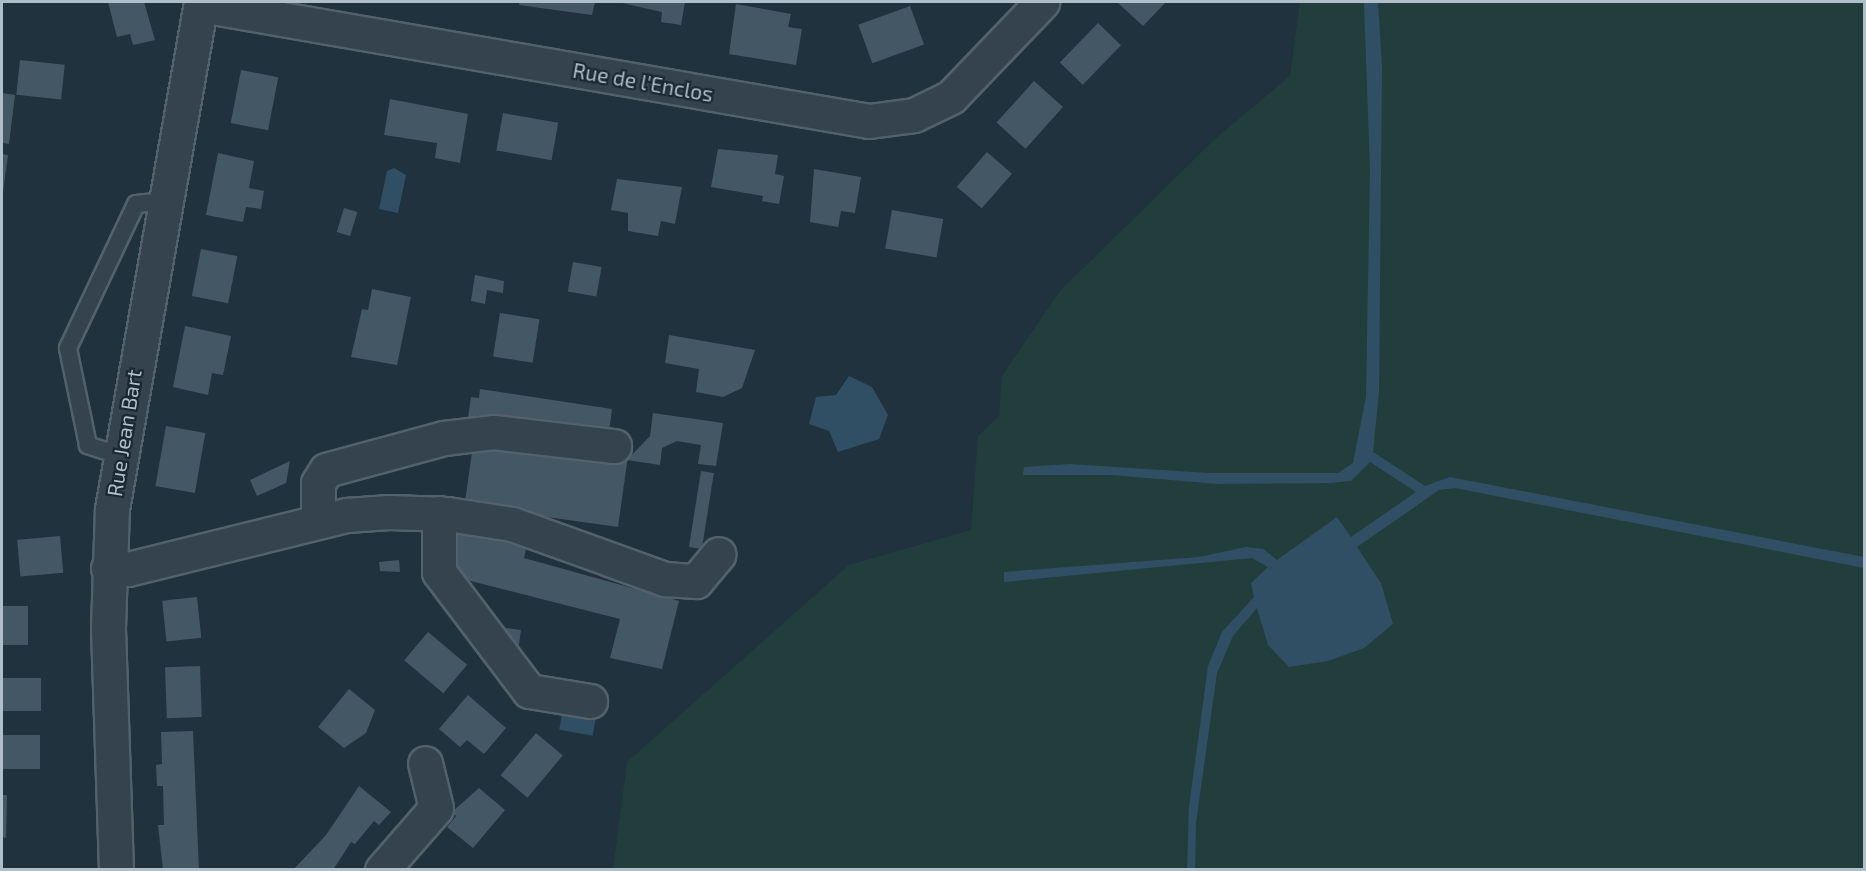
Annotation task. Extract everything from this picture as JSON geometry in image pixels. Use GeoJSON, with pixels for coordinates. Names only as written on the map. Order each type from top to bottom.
{"type":"FeatureCollection","features":[{"type":"Feature","properties":{"kind":"street","name":"Rue de l'Enclos"},"geometry":{"type":"LineString","coordinates":[[201,3],[869,121],[914,115],[951,97],[1042,2]]}},
{"type":"Feature","properties":{"kind":"street","name":"Rue Jean Bart"},"geometry":{"type":"LineString","coordinates":[[116,870],[108,568],[118,455],[167,201],[201,3]]}},
{"type":"Feature","properties":{"kind":"street"},"geometry":{"type":"LineString","coordinates":[[318,521],[318,483],[326,470],[444,438],[493,432],[614,446]]}},
{"type":"Feature","properties":{"kind":"street"},"geometry":{"type":"LineString","coordinates":[[108,568],[128,569],[318,521],[389,512],[439,513],[559,537],[665,579],[696,581],[719,554]]}},
{"type":"Feature","properties":{"kind":"street"},"geometry":{"type":"LineString","coordinates":[[439,513],[439,572],[529,691],[590,701]]}},
{"type":"Feature","properties":{"kind":"street"},"geometry":{"type":"LineString","coordinates":[[382,870],[436,808],[425,763]]}},
{"type":"Feature","properties":{"kind":"lane"},"geometry":{"type":"LineString","coordinates":[[118,455],[88,445],[68,348],[136,204],[167,201]]}},
{"type":"Feature","properties":{"kind":"green space"},"geometry":{"type":"Polygon","coordinates":[[[1300,2],[1864,2],[1864,869],[613,870],[627,762],[849,565],[971,530],[978,436],[999,416],[1002,376],[1060,291],[1215,139],[1290,76],[1300,2]]]}},
{"type":"Feature","properties":{"kind":"water"},"geometry":{"type":"Polygon","coordinates":[[[1364,2],[1378,2],[1382,66],[1379,392],[1373,452],[1425,486],[1450,477],[1864,557],[1864,568],[1455,488],[1439,490],[1357,547],[1381,583],[1393,624],[1364,648],[1328,661],[1289,667],[1268,645],[1257,608],[1233,636],[1217,673],[1196,823],[1195,869],[1187,869],[1189,807],[1208,666],[1222,632],[1254,597],[1251,583],[1268,567],[1252,558],[1004,582],[1004,572],[1199,557],[1246,547],[1263,549],[1277,560],[1337,517],[1351,537],[1416,492],[1370,462],[1351,481],[1330,483],[1218,484],[1111,475],[1023,475],[1024,467],[1070,464],[1208,473],[1338,473],[1353,463],[1366,397],[1370,170],[1364,2]]]}},
{"type":"Feature","properties":{"kind":"water"},"geometry":{"type":"Polygon","coordinates":[[[394,168],[406,175],[398,213],[379,209],[387,171],[394,168]]]}},
{"type":"Feature","properties":{"kind":"water"},"geometry":{"type":"Polygon","coordinates":[[[849,376],[872,387],[888,415],[879,439],[838,452],[829,431],[809,424],[816,397],[836,395],[849,376]]]}},
{"type":"Feature","properties":{"kind":"water"},"geometry":{"type":"Polygon","coordinates":[[[562,714],[595,720],[593,736],[559,730],[562,714]]]}},
{"type":"Feature","properties":{"kind":"building"},"geometry":{"type":"Polygon","coordinates":[[[108,2],[144,2],[155,40],[133,45],[130,34],[117,37],[108,2]]]}},
{"type":"Feature","properties":{"kind":"building"},"geometry":{"type":"Polygon","coordinates":[[[520,2],[595,2],[592,15],[519,5],[520,2]]]}},
{"type":"Feature","properties":{"kind":"building"},"geometry":{"type":"Polygon","coordinates":[[[618,2],[685,2],[681,25],[661,22],[662,12],[618,2]]]}},
{"type":"Feature","properties":{"kind":"building"},"geometry":{"type":"Polygon","coordinates":[[[1117,2],[1166,2],[1143,26],[1117,2]]]}},
{"type":"Feature","properties":{"kind":"building"},"geometry":{"type":"Polygon","coordinates":[[[736,4],[791,14],[788,27],[802,29],[796,65],[729,54],[736,4]]]}},
{"type":"Feature","properties":{"kind":"building"},"geometry":{"type":"Polygon","coordinates":[[[910,6],[924,45],[872,63],[858,25],[910,6]]]}},
{"type":"Feature","properties":{"kind":"building"},"geometry":{"type":"Polygon","coordinates":[[[1098,23],[1121,45],[1083,85],[1060,63],[1098,23]]]}},
{"type":"Feature","properties":{"kind":"building"},"geometry":{"type":"Polygon","coordinates":[[[20,60],[65,65],[61,100],[16,95],[20,60]]]}},
{"type":"Feature","properties":{"kind":"building"},"geometry":{"type":"Polygon","coordinates":[[[241,70],[278,77],[268,130],[231,123],[241,70]]]}},
{"type":"Feature","properties":{"kind":"building"},"geometry":{"type":"Polygon","coordinates":[[[1034,81],[1063,107],[1026,149],[997,123],[1034,81]]]}},
{"type":"Feature","properties":{"kind":"building"},"geometry":{"type":"Polygon","coordinates":[[[2,93],[15,95],[9,144],[2,143],[2,93]]]}},
{"type":"Feature","properties":{"kind":"building"},"geometry":{"type":"Polygon","coordinates":[[[390,99],[468,114],[460,163],[435,158],[437,143],[384,135],[390,99]]]}},
{"type":"Feature","properties":{"kind":"building"},"geometry":{"type":"Polygon","coordinates":[[[503,113],[558,123],[552,160],[496,150],[503,113]]]}},
{"type":"Feature","properties":{"kind":"building"},"geometry":{"type":"Polygon","coordinates":[[[718,149],[778,155],[775,174],[784,176],[779,204],[762,201],[763,196],[711,187],[718,149]]]}},
{"type":"Feature","properties":{"kind":"building"},"geometry":{"type":"Polygon","coordinates":[[[987,152],[1012,174],[982,208],[957,187],[987,152]]]}},
{"type":"Feature","properties":{"kind":"building"},"geometry":{"type":"Polygon","coordinates":[[[218,153],[254,161],[249,188],[264,191],[261,209],[246,207],[243,222],[206,215],[218,153]]]}},
{"type":"Feature","properties":{"kind":"building"},"geometry":{"type":"Polygon","coordinates":[[[2,154],[8,155],[2,200],[2,154]]]}},
{"type":"Feature","properties":{"kind":"building"},"geometry":{"type":"Polygon","coordinates":[[[814,169],[861,177],[855,213],[841,211],[838,227],[810,222],[814,169]]]}},
{"type":"Feature","properties":{"kind":"building"},"geometry":{"type":"Polygon","coordinates":[[[617,179],[682,187],[675,224],[661,221],[658,236],[628,231],[628,213],[611,210],[617,179]]]}},
{"type":"Feature","properties":{"kind":"building"},"geometry":{"type":"Polygon","coordinates":[[[344,208],[357,212],[350,236],[337,232],[344,208]]]}},
{"type":"Feature","properties":{"kind":"building"},"geometry":{"type":"Polygon","coordinates":[[[892,210],[943,219],[936,257],[885,248],[892,210]]]}},
{"type":"Feature","properties":{"kind":"building"},"geometry":{"type":"Polygon","coordinates":[[[201,249],[237,256],[228,303],[192,296],[201,249]]]}},
{"type":"Feature","properties":{"kind":"building"},"geometry":{"type":"Polygon","coordinates":[[[573,262],[602,267],[596,297],[568,292],[573,262]]]}},
{"type":"Feature","properties":{"kind":"building"},"geometry":{"type":"Polygon","coordinates":[[[475,275],[504,281],[503,293],[487,290],[485,304],[471,301],[475,275]]]}},
{"type":"Feature","properties":{"kind":"building"},"geometry":{"type":"Polygon","coordinates":[[[372,289],[411,297],[397,365],[351,357],[362,309],[368,310],[372,289]]]}},
{"type":"Feature","properties":{"kind":"building"},"geometry":{"type":"Polygon","coordinates":[[[500,313],[540,319],[533,363],[493,356],[500,313]]]}},
{"type":"Feature","properties":{"kind":"building"},"geometry":{"type":"Polygon","coordinates":[[[185,326],[231,336],[223,375],[212,373],[208,395],[173,387],[185,326]]]}},
{"type":"Feature","properties":{"kind":"building"},"geometry":{"type":"Polygon","coordinates":[[[669,335],[755,350],[742,388],[723,397],[696,392],[699,369],[665,363],[669,335]]]}},
{"type":"Feature","properties":{"kind":"building"},"geometry":{"type":"Polygon","coordinates":[[[480,389],[612,409],[609,433],[477,415],[478,423],[467,425],[471,397],[479,398],[480,389]]]}},
{"type":"Feature","properties":{"kind":"building"},"geometry":{"type":"Polygon","coordinates":[[[653,413],[723,423],[716,466],[698,464],[701,445],[677,441],[662,448],[660,465],[627,460],[650,436],[653,413]]]}},
{"type":"Feature","properties":{"kind":"building"},"geometry":{"type":"Polygon","coordinates":[[[166,426],[205,433],[195,493],[155,486],[166,426]]]}},
{"type":"Feature","properties":{"kind":"building"},"geometry":{"type":"Polygon","coordinates":[[[474,438],[627,460],[618,527],[465,505],[474,438]]]}},
{"type":"Feature","properties":{"kind":"building"},"geometry":{"type":"Polygon","coordinates":[[[290,461],[286,483],[257,496],[250,480],[290,461]]]}},
{"type":"Feature","properties":{"kind":"building"},"geometry":{"type":"Polygon","coordinates":[[[701,471],[714,473],[702,549],[689,547],[701,471]]]}},
{"type":"Feature","properties":{"kind":"building"},"geometry":{"type":"Polygon","coordinates":[[[460,519],[529,535],[524,558],[679,601],[662,669],[610,658],[620,619],[451,576],[460,519]]]}},
{"type":"Feature","properties":{"kind":"building"},"geometry":{"type":"Polygon","coordinates":[[[60,536],[63,573],[20,577],[17,540],[60,536]]]}},
{"type":"Feature","properties":{"kind":"building"},"geometry":{"type":"Polygon","coordinates":[[[399,560],[400,572],[380,571],[379,562],[399,560]]]}},
{"type":"Feature","properties":{"kind":"building"},"geometry":{"type":"Polygon","coordinates":[[[197,597],[201,638],[166,641],[162,601],[197,597]]]}},
{"type":"Feature","properties":{"kind":"building"},"geometry":{"type":"Polygon","coordinates":[[[2,606],[28,606],[28,645],[2,645],[2,606]]]}},
{"type":"Feature","properties":{"kind":"building"},"geometry":{"type":"Polygon","coordinates":[[[506,628],[521,630],[518,651],[504,642],[506,628]]]}},
{"type":"Feature","properties":{"kind":"building"},"geometry":{"type":"Polygon","coordinates":[[[428,632],[467,665],[443,693],[404,660],[428,632]]]}},
{"type":"Feature","properties":{"kind":"building"},"geometry":{"type":"Polygon","coordinates":[[[200,666],[202,717],[167,718],[165,667],[200,666]]]}},
{"type":"Feature","properties":{"kind":"building"},"geometry":{"type":"Polygon","coordinates":[[[2,678],[41,678],[41,711],[2,711],[2,678]]]}},
{"type":"Feature","properties":{"kind":"building"},"geometry":{"type":"Polygon","coordinates":[[[349,689],[375,710],[366,733],[344,748],[318,727],[349,689]]]}},
{"type":"Feature","properties":{"kind":"building"},"geometry":{"type":"Polygon","coordinates":[[[468,695],[506,728],[484,754],[467,740],[460,747],[439,729],[468,695]]]}},
{"type":"Feature","properties":{"kind":"building"},"geometry":{"type":"Polygon","coordinates":[[[193,731],[199,870],[163,870],[158,825],[164,825],[163,786],[157,786],[156,765],[162,764],[161,732],[193,731]]]}},
{"type":"Feature","properties":{"kind":"building"},"geometry":{"type":"Polygon","coordinates":[[[536,733],[563,755],[527,798],[501,775],[536,733]]]}},
{"type":"Feature","properties":{"kind":"building"},"geometry":{"type":"Polygon","coordinates":[[[2,735],[40,735],[40,769],[2,769],[2,735]]]}},
{"type":"Feature","properties":{"kind":"building"},"geometry":{"type":"Polygon","coordinates":[[[359,786],[391,812],[379,825],[374,821],[355,844],[351,842],[333,870],[293,870],[326,835],[359,786]]]}},
{"type":"Feature","properties":{"kind":"building"},"geometry":{"type":"Polygon","coordinates":[[[479,788],[505,810],[473,848],[447,827],[456,816],[452,812],[479,788]]]}},
{"type":"Feature","properties":{"kind":"building"},"geometry":{"type":"Polygon","coordinates":[[[2,795],[7,795],[6,838],[2,837],[2,795]]]}}]}
